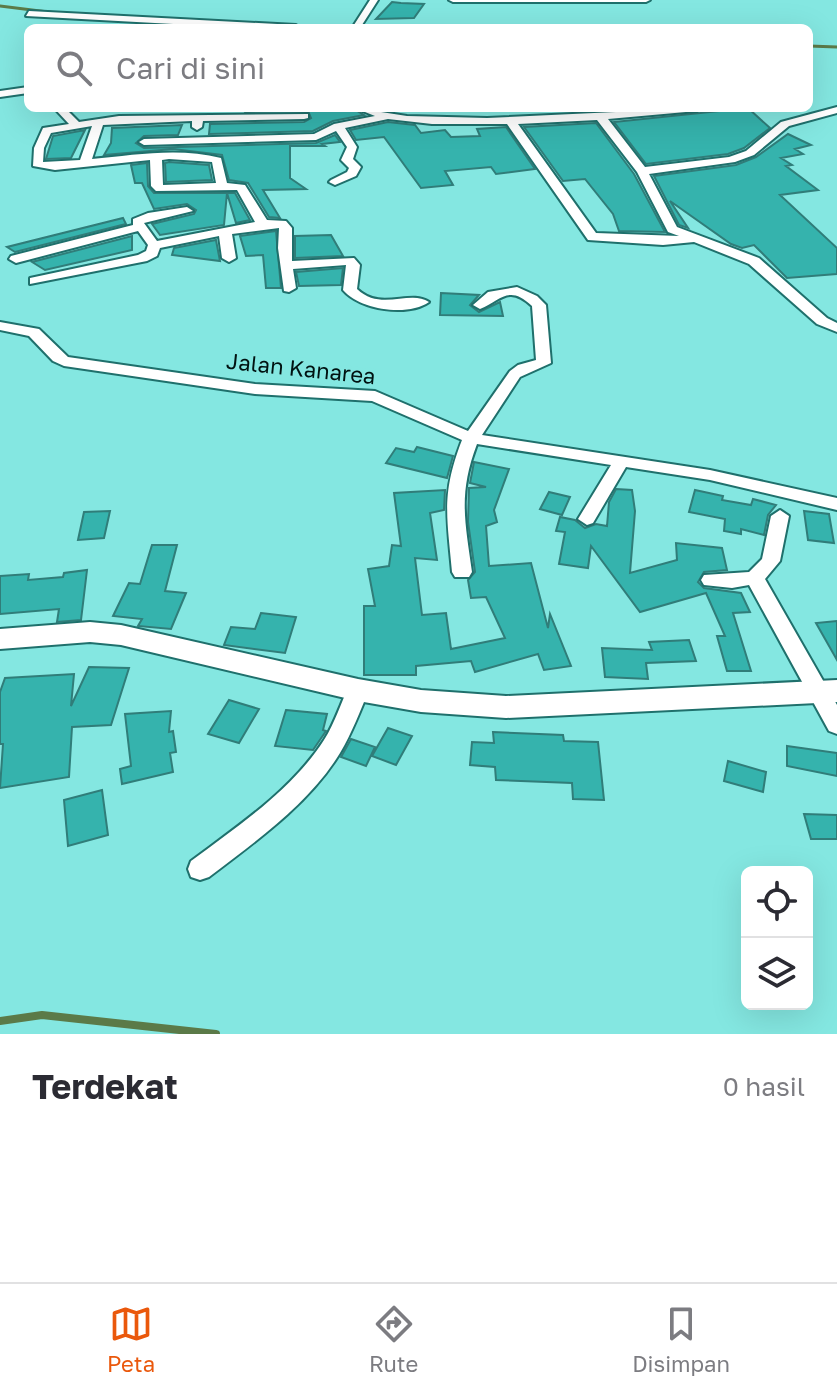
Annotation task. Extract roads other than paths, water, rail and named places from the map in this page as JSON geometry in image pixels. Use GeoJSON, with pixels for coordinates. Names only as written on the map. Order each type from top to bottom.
{"type":"FeatureCollection","features":[{"type":"Feature","properties":{"kind":"street"},"geometry":{"type":"LineString","coordinates":[[359,24],[374,0]]}},
{"type":"Feature","properties":{"kind":"street"},"geometry":{"type":"LineString","coordinates":[[453,0],[646,0]]}},
{"type":"Feature","properties":{"kind":"street"},"geometry":{"type":"LineString","coordinates":[[29,14],[220,24]]}},
{"type":"Feature","properties":{"kind":"street"},"geometry":{"type":"LineString","coordinates":[[0,94],[24,91]]}},
{"type":"Feature","properties":{"kind":"street"},"geometry":{"type":"LineString","coordinates":[[642,171],[731,160],[750,153],[775,131],[795,119],[837,110]]}},
{"type":"Feature","properties":{"kind":"street"},"geometry":{"type":"LineString","coordinates":[[63,112],[75,124]]}},
{"type":"Feature","properties":{"kind":"street"},"geometry":{"type":"LineString","coordinates":[[170,112],[175,118]]}},
{"type":"Feature","properties":{"kind":"street"},"geometry":{"type":"LineString","coordinates":[[222,186],[217,160],[191,157],[37,165],[45,131],[75,124],[277,112],[304,116]]}},
{"type":"Feature","properties":{"kind":"street"},"geometry":{"type":"LineString","coordinates":[[372,112],[387,117]]}},
{"type":"Feature","properties":{"kind":"street"},"geometry":{"type":"LineString","coordinates":[[144,142],[316,137],[338,126],[387,117],[511,121],[601,118],[659,112]]}},
{"type":"Feature","properties":{"kind":"street"},"geometry":{"type":"LineString","coordinates":[[191,157],[198,118]]}},
{"type":"Feature","properties":{"kind":"street"},"geometry":{"type":"LineString","coordinates":[[601,118],[642,171],[668,225],[693,239],[754,261],[822,321],[837,328]]}},
{"type":"Feature","properties":{"kind":"street"},"geometry":{"type":"LineString","coordinates":[[140,159],[149,119]]}},
{"type":"Feature","properties":{"kind":"street"},"geometry":{"type":"LineString","coordinates":[[85,163],[99,121]]}},
{"type":"Feature","properties":{"kind":"street"},"geometry":{"type":"LineString","coordinates":[[511,121],[523,146],[559,188],[574,216],[592,237],[663,241],[693,239]]}},
{"type":"Feature","properties":{"kind":"street"},"geometry":{"type":"LineString","coordinates":[[335,182],[352,174],[355,167],[347,160],[352,147],[338,126]]}},
{"type":"Feature","properties":{"kind":"street"},"geometry":{"type":"LineString","coordinates":[[244,155],[245,138]]}},
{"type":"Feature","properties":{"kind":"street"},"geometry":{"type":"LineString","coordinates":[[156,158],[158,187],[178,190],[241,187],[263,224]]}},
{"type":"Feature","properties":{"kind":"street"},"geometry":{"type":"LineString","coordinates":[[178,190],[198,236]]}},
{"type":"Feature","properties":{"kind":"street"},"geometry":{"type":"LineString","coordinates":[[154,245],[137,222],[144,218],[187,211]]}},
{"type":"Feature","properties":{"kind":"street"},"geometry":{"type":"LineString","coordinates":[[154,245],[277,223],[286,228],[284,248],[289,265],[289,288]]}},
{"type":"Feature","properties":{"kind":"street"},"geometry":{"type":"LineString","coordinates":[[16,259],[140,227]]}},
{"type":"Feature","properties":{"kind":"street"},"geometry":{"type":"LineString","coordinates":[[225,231],[229,258]]}},
{"type":"Feature","properties":{"kind":"street"},"geometry":{"type":"LineString","coordinates":[[35,281],[142,258],[152,253],[154,245]]}},
{"type":"Feature","properties":{"kind":"street"},"geometry":{"type":"LineString","coordinates":[[289,265],[349,261],[353,265],[350,290],[360,299],[378,305],[422,302]]}},
{"type":"Feature","properties":{"kind":"street"},"geometry":{"type":"LineString","coordinates":[[462,572],[454,499],[463,454],[515,374],[523,368],[543,363],[544,356],[539,305],[534,299],[509,290],[498,291],[489,294],[480,305]]}},
{"type":"Feature","properties":{"kind":"street","name":"Jalan Kanarea"},"geometry":{"type":"LineString","coordinates":[[0,326],[34,332],[64,361],[255,389],[375,396],[471,438],[710,475],[837,504]]}},
{"type":"Feature","properties":{"kind":"street"},"geometry":{"type":"LineString","coordinates":[[587,519],[621,462]]}},
{"type":"Feature","properties":{"kind":"street"},"geometry":{"type":"LineString","coordinates":[[711,580],[755,578],[771,561],[780,516]]}},
{"type":"Feature","properties":{"kind":"street"},"geometry":{"type":"LineString","coordinates":[[755,578],[828,691],[837,725]]}},
{"type":"Feature","properties":{"kind":"street"},"geometry":{"type":"LineString","coordinates":[[0,639],[90,632],[121,635],[358,690],[421,701],[506,707],[828,691]]}},
{"type":"Feature","properties":{"kind":"street"},"geometry":{"type":"LineString","coordinates":[[200,869],[239,839],[300,784],[332,749],[358,690]]}},
{"type":"Feature","properties":{"kind":"waterway"},"geometry":{"type":"LineString","coordinates":[[0,6],[56,13]]}},
{"type":"Feature","properties":{"kind":"waterway"},"geometry":{"type":"LineString","coordinates":[[813,46],[837,47]]}},
{"type":"Feature","properties":{"kind":"waterway"},"geometry":{"type":"LineString","coordinates":[[0,1021],[42,1015],[216,1034]]}}]}
